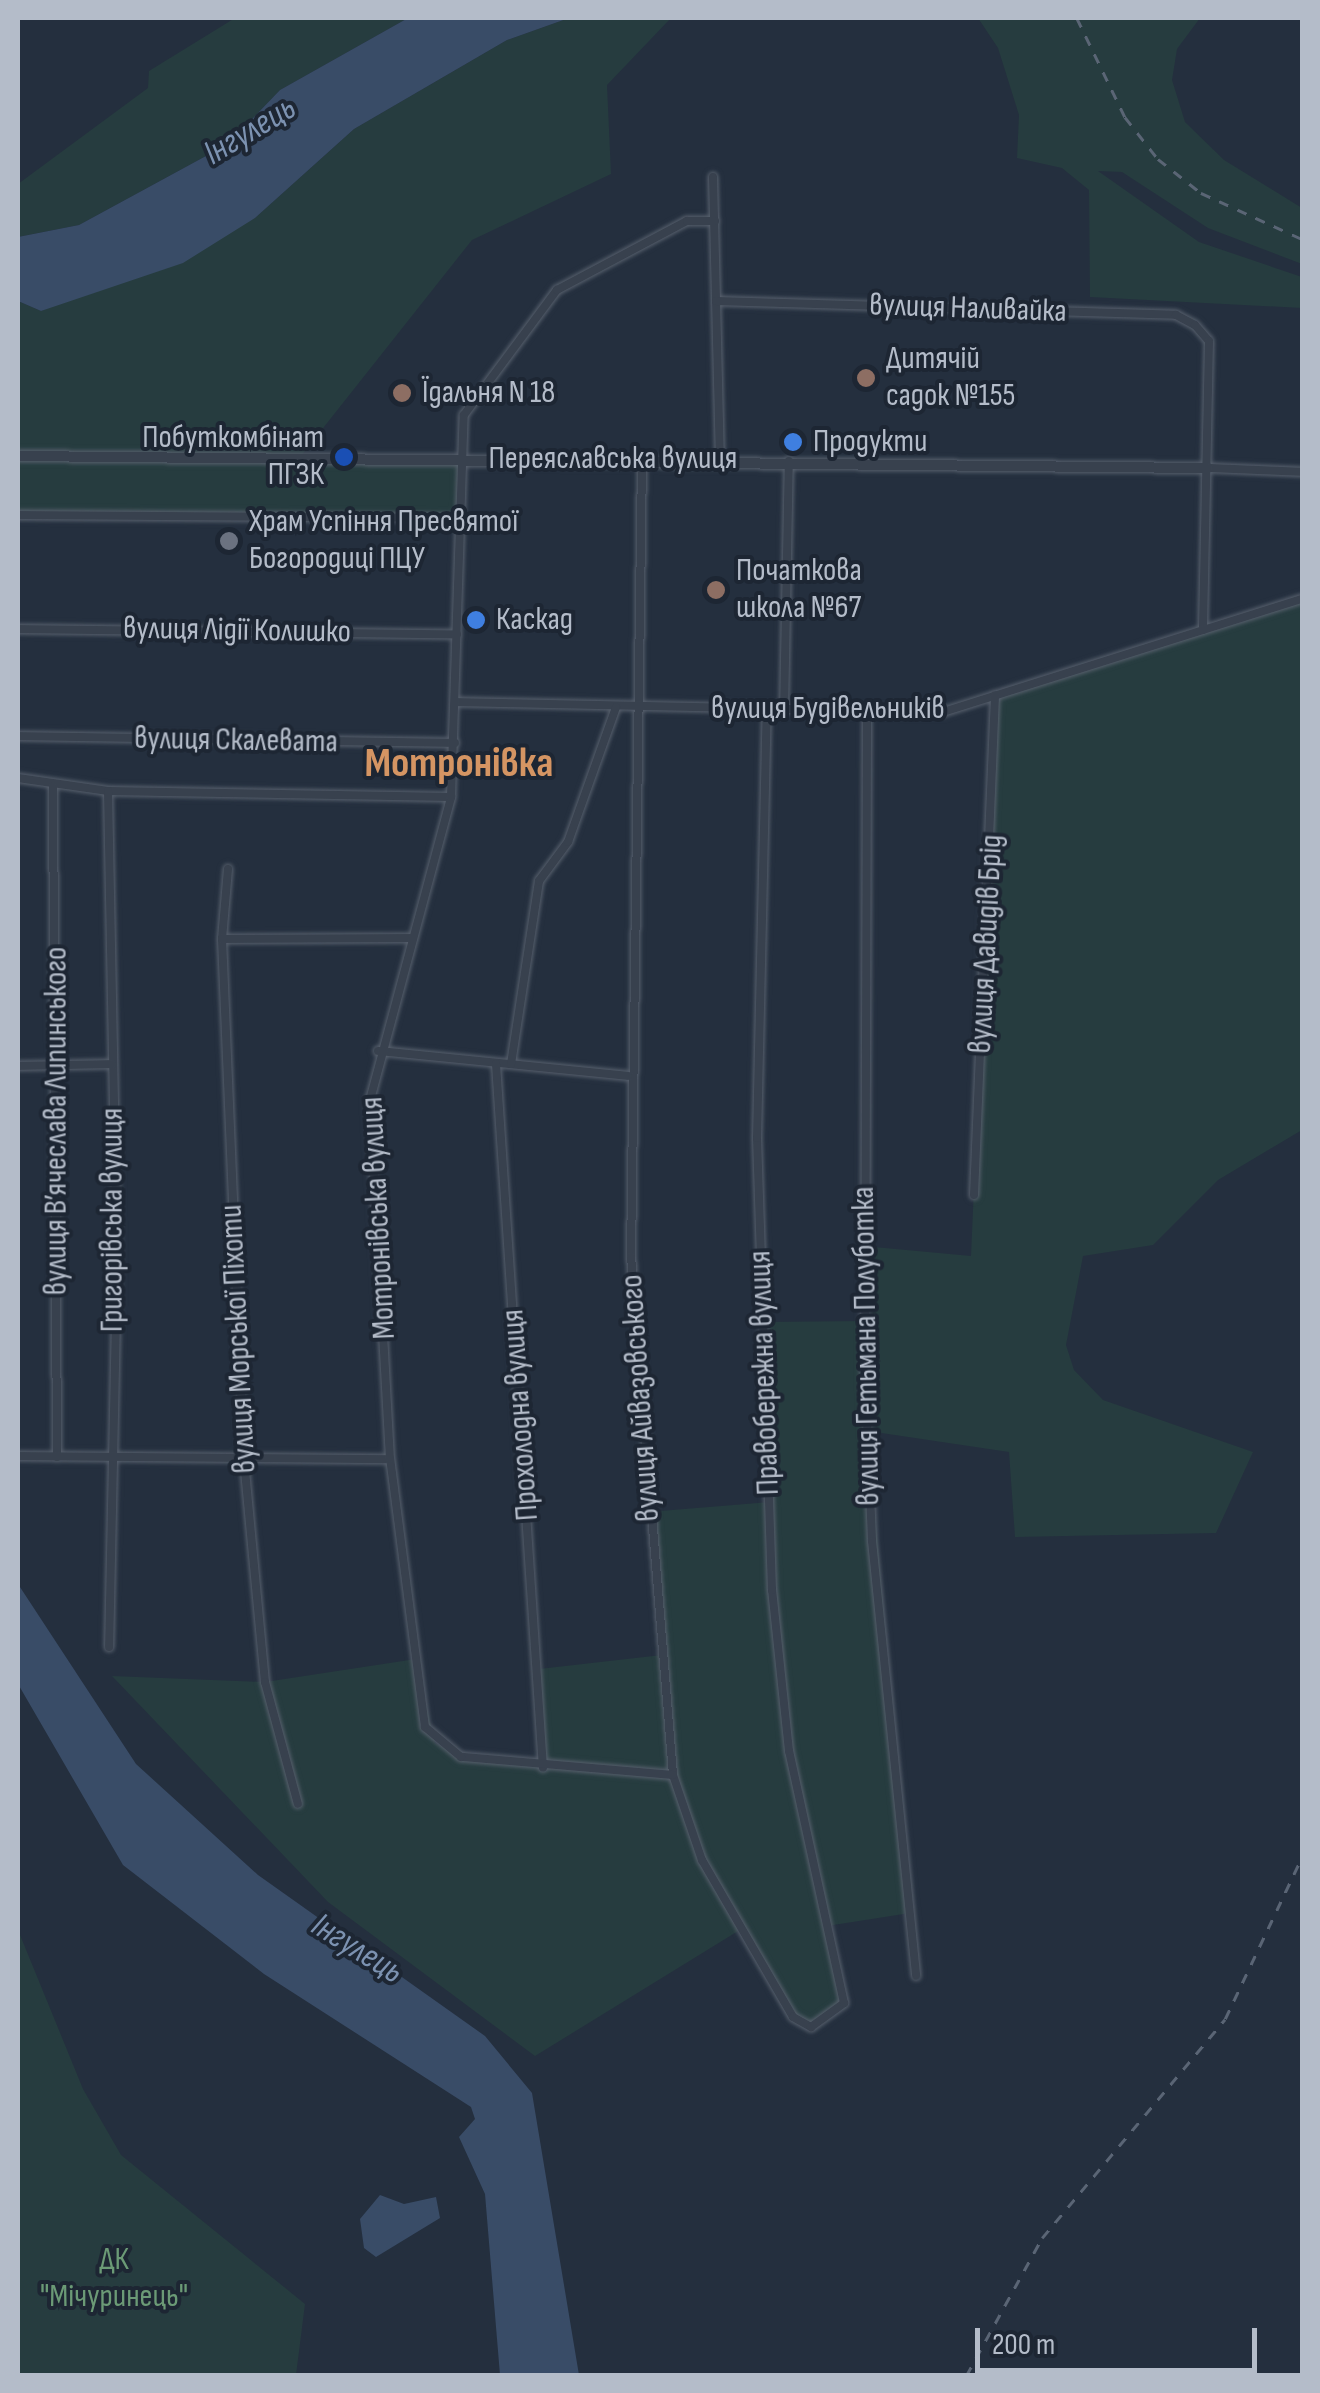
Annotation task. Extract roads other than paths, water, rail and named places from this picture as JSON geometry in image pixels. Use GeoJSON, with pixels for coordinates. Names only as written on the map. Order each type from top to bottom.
{"type":"FeatureCollection","features":[{"type":"Feature","properties":{"kind":"street"},"geometry":{"type":"LineString","coordinates":[[714,177],[720,460]]}},
{"type":"Feature","properties":{"kind":"street"},"geometry":{"type":"LineString","coordinates":[[460,458],[472,396],[557,290],[688,221],[714,221]]}},
{"type":"Feature","properties":{"kind":"street","name":"вулиця Наливайка"},"geometry":{"type":"LineString","coordinates":[[716,302],[1176,315],[1209,341],[1208,468]]}},
{"type":"Feature","properties":{"kind":"street","name":"Переяславська вулиця"},"geometry":{"type":"LineString","coordinates":[[18,456],[720,460],[1208,468]]}},
{"type":"Feature","properties":{"kind":"street","name":"Мотронівська вулиця"},"geometry":{"type":"LineString","coordinates":[[460,458],[457,702],[451,797],[378,1050],[370,1114],[390,1459],[425,1727],[461,1758],[543,1768],[673,1775]]}},
{"type":"Feature","properties":{"kind":"street","name":"вулиця Айвазовського"},"geometry":{"type":"LineString","coordinates":[[642,460],[628,1076],[631,1256],[673,1775],[702,1860],[793,2017],[806,2027],[829,2020]]}},
{"type":"Feature","properties":{"kind":"street"},"geometry":{"type":"LineString","coordinates":[[784,712],[789,461]]}},
{"type":"Feature","properties":{"kind":"street"},"geometry":{"type":"LineString","coordinates":[[1203,630],[1208,468],[1302,472]]}},
{"type":"Feature","properties":{"kind":"street"},"geometry":{"type":"LineString","coordinates":[[18,514],[458,518]]}},
{"type":"Feature","properties":{"kind":"street","name":"вулиця Будівельників"},"geometry":{"type":"LineString","coordinates":[[457,702],[867,714],[944,712],[1302,599]]}},
{"type":"Feature","properties":{"kind":"street","name":"вулиця Лідії Колишко"},"geometry":{"type":"LineString","coordinates":[[18,629],[456,634]]}},
{"type":"Feature","properties":{"kind":"street","name":"вулиця Давидів Брід"},"geometry":{"type":"LineString","coordinates":[[974,1194],[995,695]]}},
{"type":"Feature","properties":{"kind":"street"},"geometry":{"type":"LineString","coordinates":[[511,1064],[539,882],[568,842],[616,706]]}},
{"type":"Feature","properties":{"kind":"street","name":"Правобережна вулиця"},"geometry":{"type":"LineString","coordinates":[[767,711],[757,1138],[772,1590],[792,1768],[844,2003],[829,2020]]}},
{"type":"Feature","properties":{"kind":"street","name":"вулиця Гетьмана Полуботка"},"geometry":{"type":"LineString","coordinates":[[867,714],[870,1505],[916,1976]]}},
{"type":"Feature","properties":{"kind":"street","name":"вулиця Скалевата"},"geometry":{"type":"LineString","coordinates":[[18,736],[455,743]]}},
{"type":"Feature","properties":{"kind":"street"},"geometry":{"type":"LineString","coordinates":[[18,778],[108,791],[451,797]]}},
{"type":"Feature","properties":{"kind":"street","name":"вулиця В’ячеслава Липинського"},"geometry":{"type":"LineString","coordinates":[[54,786],[57,1457]]}},
{"type":"Feature","properties":{"kind":"street","name":"Григорівська вулиця"},"geometry":{"type":"LineString","coordinates":[[108,791],[114,1460],[109,1647]]}},
{"type":"Feature","properties":{"kind":"street","name":"вулиця Морської Піхоти"},"geometry":{"type":"LineString","coordinates":[[228,869],[222,939],[244,1460],[265,1682],[298,1804]]}},
{"type":"Feature","properties":{"kind":"street"},"geometry":{"type":"LineString","coordinates":[[222,939],[412,938]]}},
{"type":"Feature","properties":{"kind":"street"},"geometry":{"type":"LineString","coordinates":[[378,1050],[628,1076]]}},
{"type":"Feature","properties":{"kind":"street"},"geometry":{"type":"LineString","coordinates":[[18,1066],[112,1064]]}},
{"type":"Feature","properties":{"kind":"street","name":"Прохолодна вулиця"},"geometry":{"type":"LineString","coordinates":[[496,1064],[543,1768]]}},
{"type":"Feature","properties":{"kind":"street"},"geometry":{"type":"LineString","coordinates":[[18,1456],[114,1460],[390,1459]]}},
{"type":"Feature","properties":{"kind":"water","name":"Інгулець"},"geometry":{"type":"Polygon","coordinates":[[[408,18],[569,18],[507,40],[354,129],[255,218],[183,263],[41,311],[18,301],[18,237],[79,225],[228,144],[280,90],[408,18]]]}},
{"type":"Feature","properties":{"kind":"water","name":"Інгулець"},"geometry":{"type":"Polygon","coordinates":[[[18,1584],[136,1764],[258,1875],[485,2036],[532,2093],[579,2375],[500,2375],[485,2194],[459,2137],[475,2119],[471,2107],[264,1974],[123,1865],[18,1684],[18,1584]]]}},
{"type":"Feature","properties":{"kind":"water"},"geometry":{"type":"Polygon","coordinates":[[[380,2195],[404,2204],[436,2197],[440,2218],[376,2257],[364,2248],[360,2219],[380,2195]]]}},
{"type":"Feature","properties":{"kind":"railway"},"geometry":{"type":"LineString","coordinates":[[1077,18],[1125,117],[1158,159],[1201,193],[1302,239]]}},
{"type":"Feature","properties":{"kind":"railway"},"geometry":{"type":"LineString","coordinates":[[966,2376],[1042,2238],[1225,2019],[1302,1857]]}},
{"type":"Feature","properties":{"kind":"place","name":"Дитячій садок №155"},"geometry":{"type":"Point","coordinates":[866,378]}},
{"type":"Feature","properties":{"kind":"place","name":"Їдальня N 18"},"geometry":{"type":"Point","coordinates":[402,393]}},
{"type":"Feature","properties":{"kind":"place","name":"Продукти"},"geometry":{"type":"Point","coordinates":[793,442]}},
{"type":"Feature","properties":{"kind":"place","name":"Побуткомбінат ПГЗК"},"geometry":{"type":"Point","coordinates":[344,457]}},
{"type":"Feature","properties":{"kind":"place","name":"Храм Успіння Пресвятої Богородиці ПЦУ"},"geometry":{"type":"Point","coordinates":[229,541]}},
{"type":"Feature","properties":{"kind":"place","name":"Початкова школа №67"},"geometry":{"type":"Point","coordinates":[716,590]}},
{"type":"Feature","properties":{"kind":"place","name":"Каскад"},"geometry":{"type":"Point","coordinates":[476,620]}},
{"type":"Feature","properties":{"kind":"district","name":"Мотронівка"},"geometry":{"type":"Point","coordinates":[459,764]}},
{"type":"Feature","properties":{"kind":"park label","name":"ДК \"Мічуринець\""},"geometry":{"type":"Point","coordinates":[114,2280]}}]}
